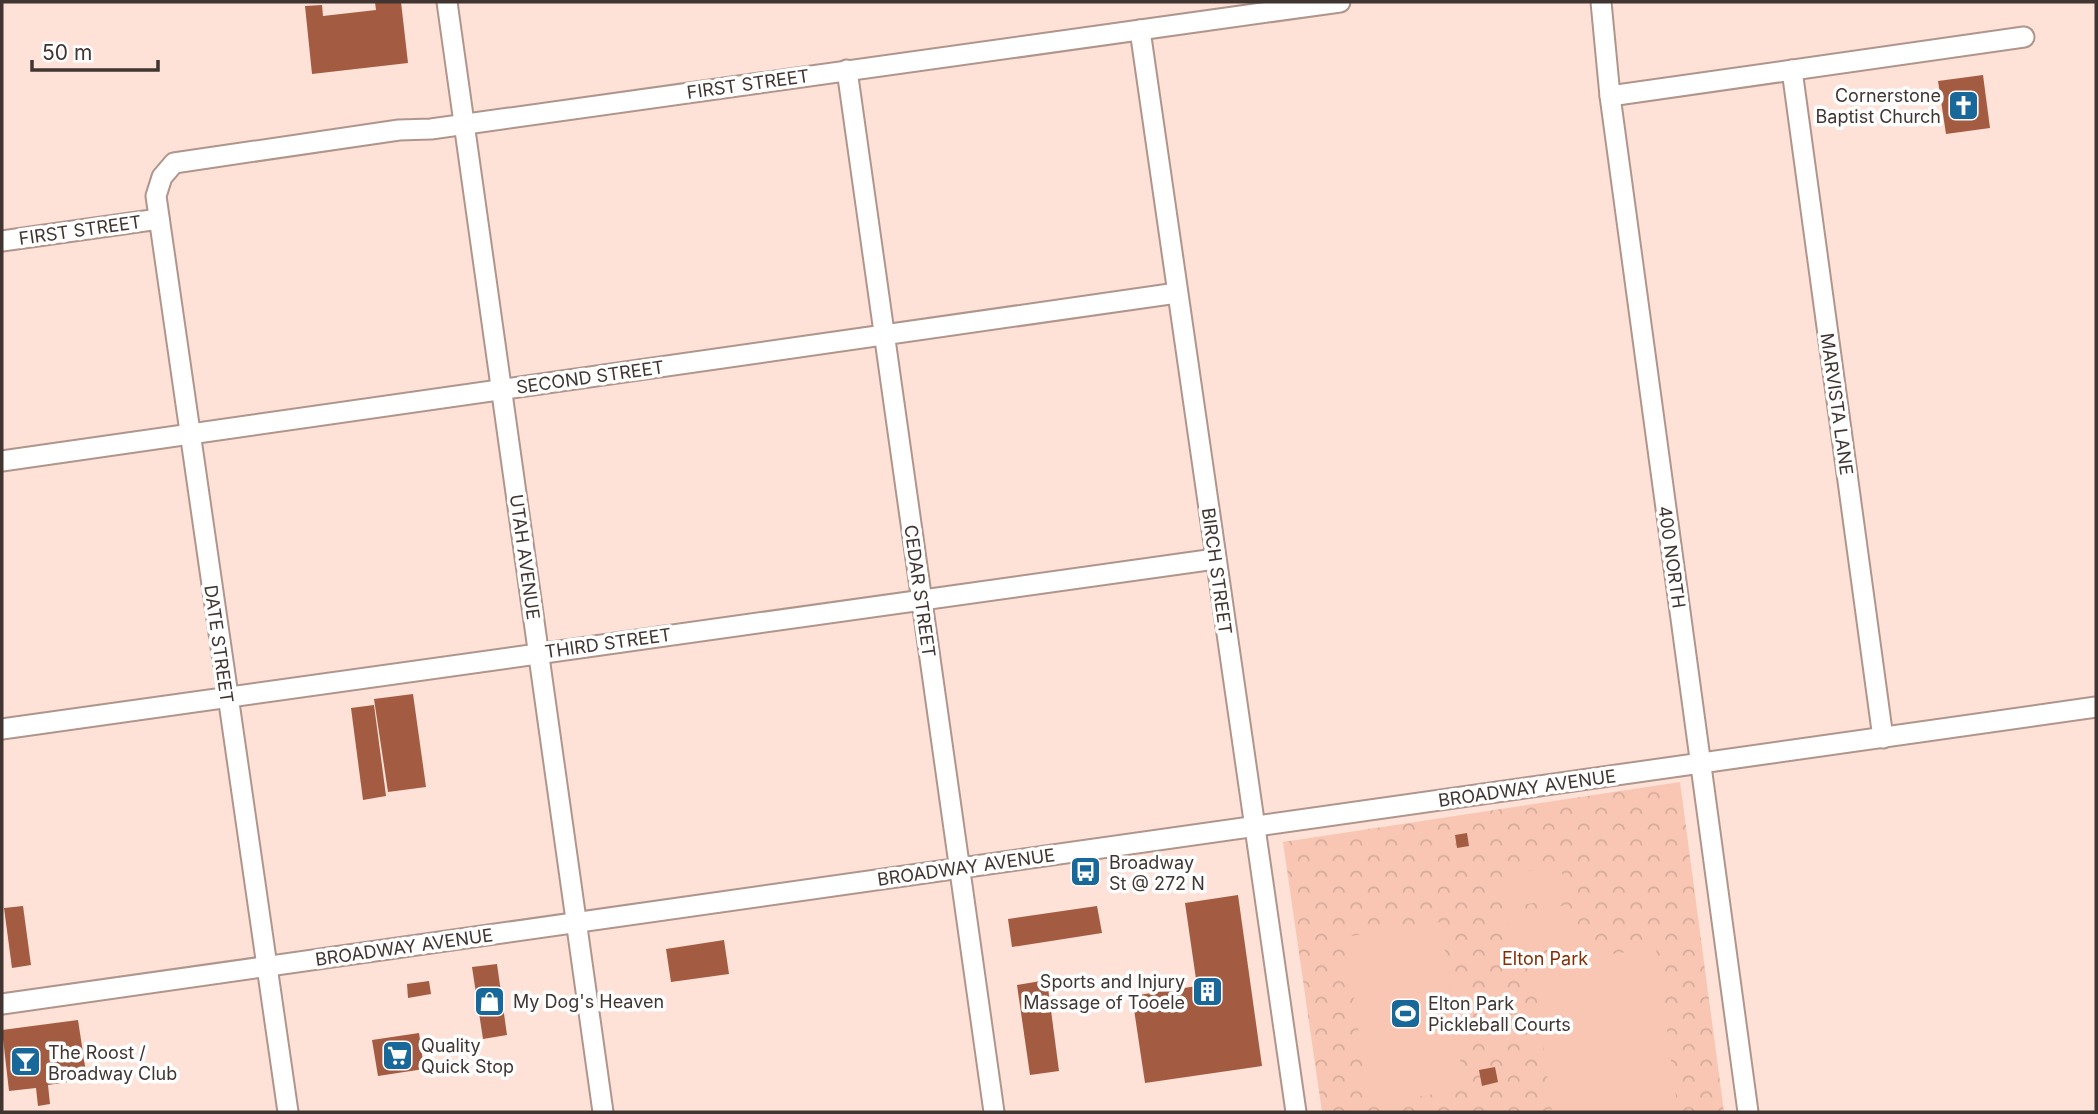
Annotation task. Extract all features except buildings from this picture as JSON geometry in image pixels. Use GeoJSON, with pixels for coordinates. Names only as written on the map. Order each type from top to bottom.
{"type":"FeatureCollection","features":[{"type":"Feature","properties":{"kind":"street","name":"UTAH AVENUE"},"geometry":{"type":"LineString","coordinates":[[447,2],[603,1112]]}},
{"type":"Feature","properties":{"kind":"street","name":"FIRST STREET"},"geometry":{"type":"LineString","coordinates":[[162,177],[174,163],[1340,2]]}},
{"type":"Feature","properties":{"kind":"street","name":"400 NORTH"},"geometry":{"type":"LineString","coordinates":[[1601,2],[1610,96],[1748,1112]]}},
{"type":"Feature","properties":{"kind":"street","name":"BIRCH STREET"},"geometry":{"type":"LineString","coordinates":[[1140,30],[1296,1112]]}},
{"type":"Feature","properties":{"kind":"street"},"geometry":{"type":"LineString","coordinates":[[1610,96],[2024,37]]}},
{"type":"Feature","properties":{"kind":"street","name":"CEDAR STREET"},"geometry":{"type":"LineString","coordinates":[[847,70],[994,1112]]}},
{"type":"Feature","properties":{"kind":"street","name":"MARVISTA LANE"},"geometry":{"type":"LineString","coordinates":[[1792,70],[1883,738]]}},
{"type":"Feature","properties":{"kind":"street","name":"DATE STREET"},"geometry":{"type":"LineString","coordinates":[[162,177],[156,196],[159,219],[288,1112]]}},
{"type":"Feature","properties":{"kind":"street","name":"FIRST STREET"},"geometry":{"type":"LineString","coordinates":[[2,241],[159,219]]}},
{"type":"Feature","properties":{"kind":"street","name":"SECOND STREET"},"geometry":{"type":"LineString","coordinates":[[2,461],[1177,293]]}},
{"type":"Feature","properties":{"kind":"street","name":"THIRD STREET"},"geometry":{"type":"LineString","coordinates":[[2,729],[1215,559]]}},
{"type":"Feature","properties":{"kind":"street","name":"BROADWAY AVENUE"},"geometry":{"type":"LineString","coordinates":[[2,1004],[2096,707]]}},
{"type":"Feature","properties":{"kind":"green space","name":"Elton Park"},"geometry":{"type":"Polygon","coordinates":[[[1680,782],[1724,1112],[1322,1112],[1283,842],[1680,782]]]}},
{"type":"Feature","properties":{"kind":"green space"},"geometry":{"type":"Polygon","coordinates":[[[1561,866],[1566,898],[1507,907],[1503,875],[1561,866]]]}},
{"type":"Feature","properties":{"kind":"green space"},"geometry":{"type":"Polygon","coordinates":[[[1567,905],[1573,943],[1512,952],[1506,914],[1567,905]]]}},
{"type":"Feature","properties":{"kind":"green space","name":"Elton Park Pickleball Courts"},"geometry":{"type":"Polygon","coordinates":[[[1441,922],[1464,1089],[1369,1105],[1345,937],[1441,922]]]}},
{"type":"Feature","properties":{"kind":"green space"},"geometry":{"type":"Polygon","coordinates":[[[1656,948],[1678,1112],[1552,1112],[1532,965],[1656,948]]]}},
{"type":"Feature","properties":{"kind":"place","name":"Cornerstone Baptist Church"},"geometry":{"type":"Point","coordinates":[1964,105]}},
{"type":"Feature","properties":{"kind":"place","name":"Broadway St @ 272 N"},"geometry":{"type":"Point","coordinates":[1086,872]}},
{"type":"Feature","properties":{"kind":"place","name":"Sports and Injury Massage of Tooele"},"geometry":{"type":"Point","coordinates":[1208,991]}},
{"type":"Feature","properties":{"kind":"place","name":"My Dog's Heaven"},"geometry":{"type":"Point","coordinates":[490,1001]}},
{"type":"Feature","properties":{"kind":"place","name":"Elton Park Pickleball Courts"},"geometry":{"type":"Point","coordinates":[1405,1013]}},
{"type":"Feature","properties":{"kind":"place","name":"Quality Quick Stop"},"geometry":{"type":"Point","coordinates":[398,1055]}},
{"type":"Feature","properties":{"kind":"place","name":"The Roost / Broadway Club"},"geometry":{"type":"Point","coordinates":[25,1062]}}]}
